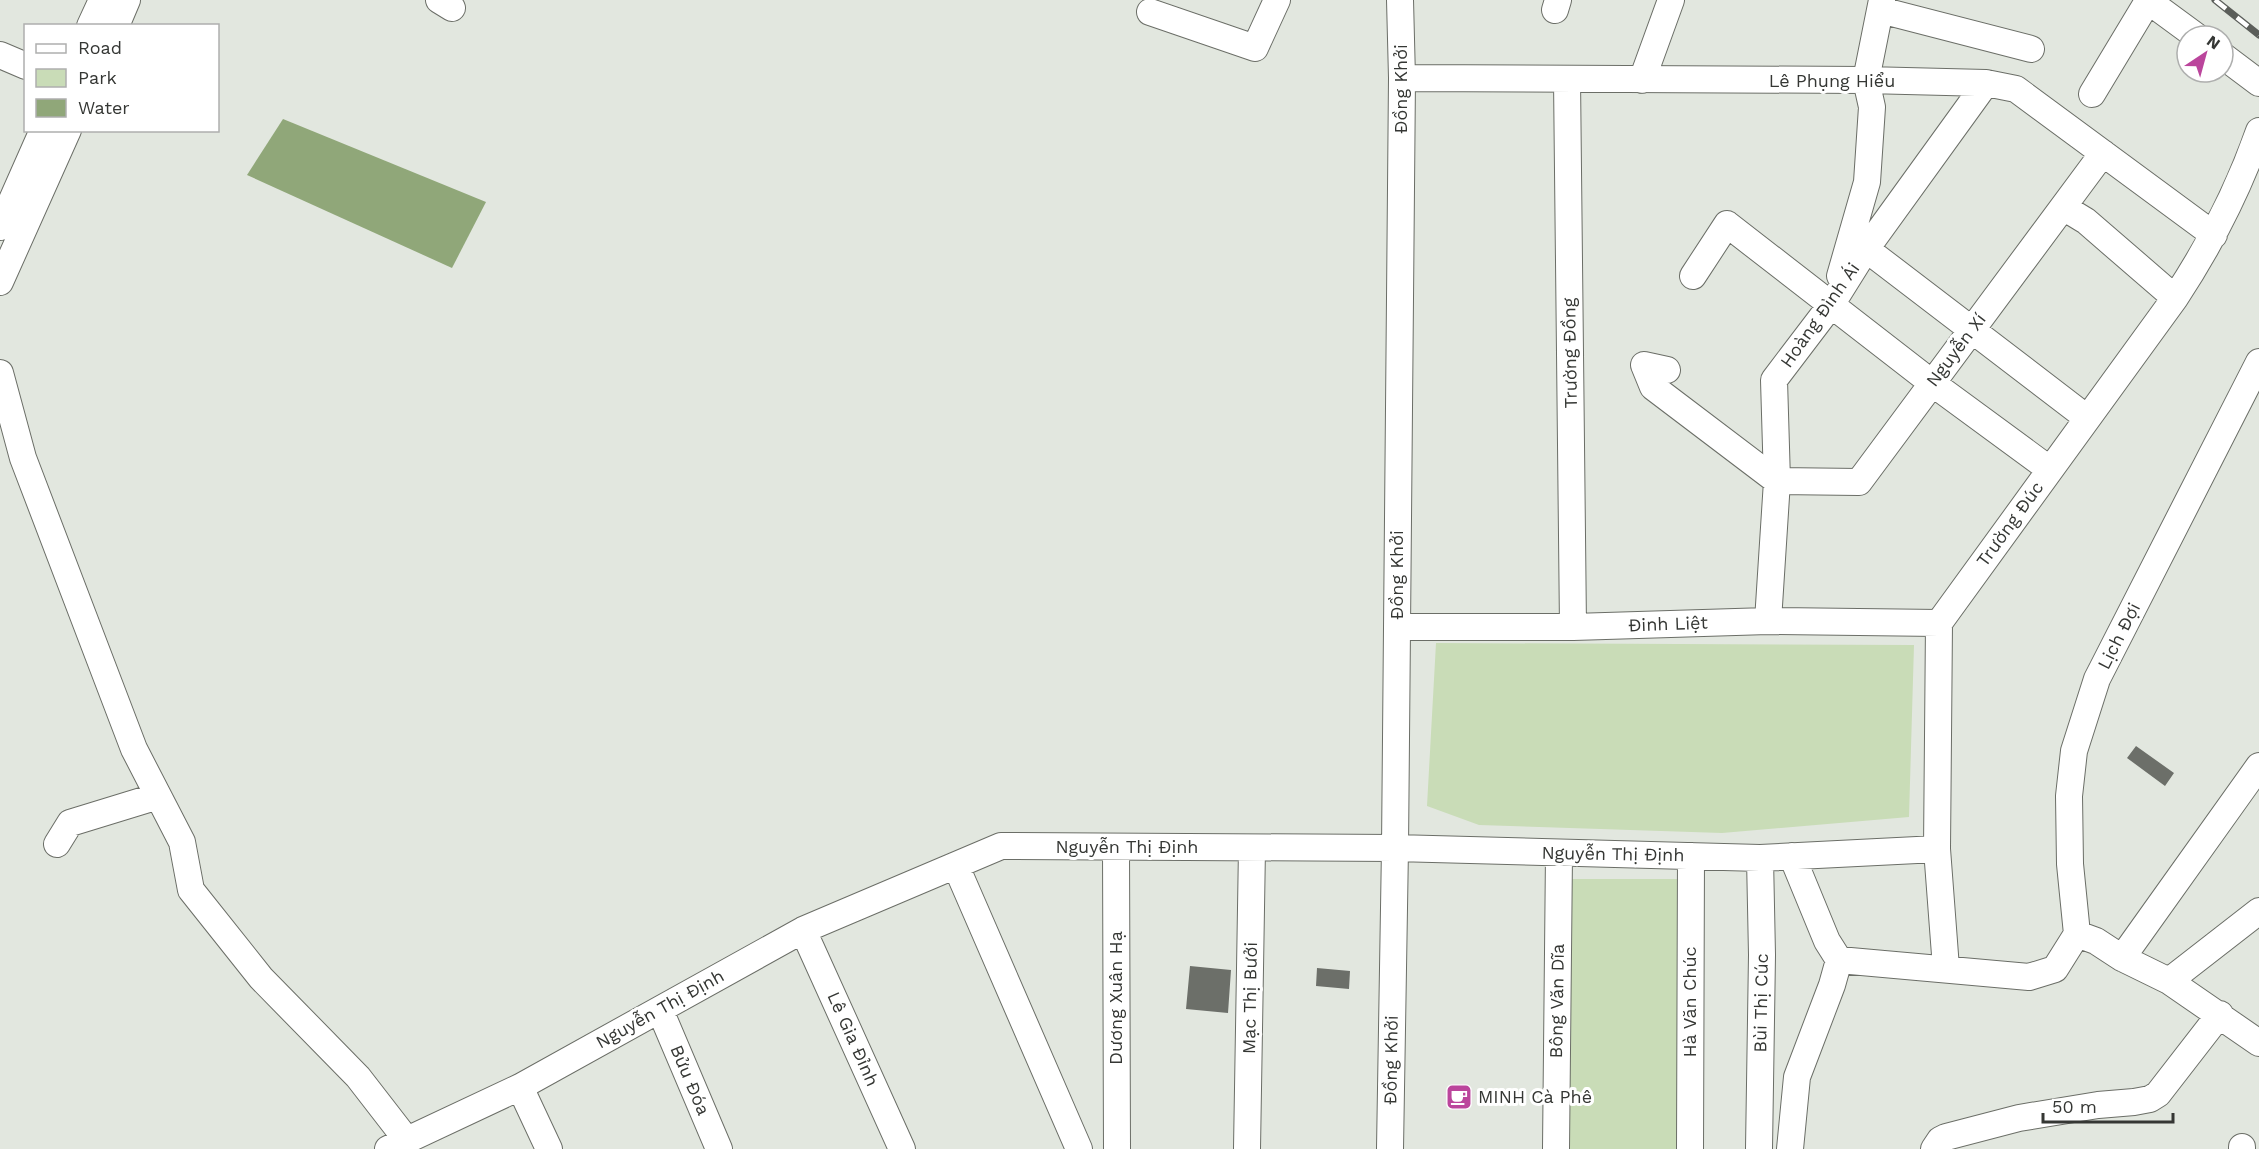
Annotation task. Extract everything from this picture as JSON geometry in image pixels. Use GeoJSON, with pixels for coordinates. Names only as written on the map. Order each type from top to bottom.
{"type":"FeatureCollection","features":[{"type":"Feature","properties":{"kind":"street"},"geometry":{"type":"LineString","coordinates":[[91,24],[102,0]]}},
{"type":"Feature","properties":{"kind":"street"},"geometry":{"type":"LineString","coordinates":[[117,24],[127,0]]}},
{"type":"Feature","properties":{"kind":"street"},"geometry":{"type":"LineString","coordinates":[[1150,12],[1255,48],[1277,0]]}},
{"type":"Feature","properties":{"kind":"street","name":"Đồng Khởi"},"geometry":{"type":"LineString","coordinates":[[1390,1149],[1402,78],[1400,0]]}},
{"type":"Feature","properties":{"kind":"street"},"geometry":{"type":"LineString","coordinates":[[1642,80],[1671,0]]}},
{"type":"Feature","properties":{"kind":"street"},"geometry":{"type":"LineString","coordinates":[[2092,94],[2147,0],[2180,24]]}},
{"type":"Feature","properties":{"kind":"street"},"geometry":{"type":"LineString","coordinates":[[1831,305],[1867,182],[1872,107],[1866,80],[1881,5],[2031,49]]}},
{"type":"Feature","properties":{"kind":"street"},"geometry":{"type":"LineString","coordinates":[[0,54],[24,65]]}},
{"type":"Feature","properties":{"kind":"street"},"geometry":{"type":"LineString","coordinates":[[2235,65],[2259,83]]}},
{"type":"Feature","properties":{"kind":"street","name":"Lê Phụng Hiểu"},"geometry":{"type":"LineString","coordinates":[[1402,78],[1866,80],[1986,83],[2016,89],[2214,235]]}},
{"type":"Feature","properties":{"kind":"street","name":"Trường Đồng"},"geometry":{"type":"LineString","coordinates":[[1567,79],[1573,627]]}},
{"type":"Feature","properties":{"kind":"street","name":"Hoàng Đình Ái"},"geometry":{"type":"LineString","coordinates":[[1768,621],[1777,481],[1774,380],[1831,305],[1866,249],[1986,83]]}},
{"type":"Feature","properties":{"kind":"street","name":"Trường Đúc"},"geometry":{"type":"LineString","coordinates":[[1939,623],[2175,298],[2214,235],[2235,193],[2259,131]]}},
{"type":"Feature","properties":{"kind":"street"},"geometry":{"type":"LineString","coordinates":[[0,227],[42,132]]}},
{"type":"Feature","properties":{"kind":"street"},"geometry":{"type":"LineString","coordinates":[[0,282],[67,132]]}},
{"type":"Feature","properties":{"kind":"street","name":"Nguyễn Xí"},"geometry":{"type":"LineString","coordinates":[[1777,481],[1859,482],[2103,153]]}},
{"type":"Feature","properties":{"kind":"street"},"geometry":{"type":"LineString","coordinates":[[2063,207],[2086,221],[2175,298]]}},
{"type":"Feature","properties":{"kind":"street"},"geometry":{"type":"LineString","coordinates":[[1693,276],[1727,224],[1932,383],[2049,469]]}},
{"type":"Feature","properties":{"kind":"street"},"geometry":{"type":"LineString","coordinates":[[1866,249],[2087,418]]}},
{"type":"Feature","properties":{"kind":"street","name":"Lịch Đợi"},"geometry":{"type":"LineString","coordinates":[[2077,934],[2070,864],[2070,796],[2074,751],[2097,679],[2259,362]]}},
{"type":"Feature","properties":{"kind":"street"},"geometry":{"type":"LineString","coordinates":[[1667,370],[1644,365],[1653,387],[1777,481]]}},
{"type":"Feature","properties":{"kind":"street"},"geometry":{"type":"LineString","coordinates":[[0,373],[5,412],[134,749],[182,842],[191,890],[261,978],[358,1077],[397,1144]]}},
{"type":"Feature","properties":{"kind":"street","name":"Đinh Liệt"},"geometry":{"type":"LineString","coordinates":[[1397,627],[1573,627],[1768,621],[1939,623]]}},
{"type":"Feature","properties":{"kind":"street"},"geometry":{"type":"LineString","coordinates":[[1939,623],[1937,849],[1946,968]]}},
{"type":"Feature","properties":{"kind":"street"},"geometry":{"type":"LineString","coordinates":[[2122,958],[2259,766]]}},
{"type":"Feature","properties":{"kind":"street"},"geometry":{"type":"LineString","coordinates":[[57,844],[70,822],[158,796]]}},
{"type":"Feature","properties":{"kind":"street","name":"Nguyễn Thị Định"},"geometry":{"type":"LineString","coordinates":[[397,1144],[520,1087],[803,930],[1001,846],[1395,848],[1760,858],[1937,849]]}},
{"type":"Feature","properties":{"kind":"street","name":"Dương Xuân Hạ"},"geometry":{"type":"LineString","coordinates":[[1116,848],[1117,1149]]}},
{"type":"Feature","properties":{"kind":"street","name":"Mạc Thị Bưởi"},"geometry":{"type":"LineString","coordinates":[[1247,1149],[1252,848]]}},
{"type":"Feature","properties":{"kind":"street","name":"Bông Văn Dĩa"},"geometry":{"type":"LineString","coordinates":[[1556,1149],[1559,854]]}},
{"type":"Feature","properties":{"kind":"street","name":"Hà Văn Chúc"},"geometry":{"type":"LineString","coordinates":[[1690,1149],[1691,856]]}},
{"type":"Feature","properties":{"kind":"street"},"geometry":{"type":"LineString","coordinates":[[1790,1149],[1797,1077],[1832,985],[1839,960],[1827,941],[1792,856]]}},
{"type":"Feature","properties":{"kind":"street","name":"Bùi Thị Cúc"},"geometry":{"type":"LineString","coordinates":[[1759,1149],[1762,955],[1760,858]]}},
{"type":"Feature","properties":{"kind":"street"},"geometry":{"type":"LineString","coordinates":[[956,866],[1079,1149]]}},
{"type":"Feature","properties":{"kind":"street"},"geometry":{"type":"LineString","coordinates":[[2169,981],[2259,911]]}},
{"type":"Feature","properties":{"kind":"street","name":"Lê Gia Đỉnh"},"geometry":{"type":"LineString","coordinates":[[803,930],[902,1149]]}},
{"type":"Feature","properties":{"kind":"street"},"geometry":{"type":"LineString","coordinates":[[1839,960],[2029,977],[2055,969],[2077,934],[2096,941],[2122,958],[2169,981],[2259,1043]]}},
{"type":"Feature","properties":{"kind":"street","name":"Bửu Đóa"},"geometry":{"type":"LineString","coordinates":[[660,1010],[719,1149]]}},
{"type":"Feature","properties":{"kind":"street"},"geometry":{"type":"LineString","coordinates":[[1934,1149],[1946,1137],[2019,1119],[2098,1105],[2150,1099],[2158,1094],[2220,1014]]}},
{"type":"Feature","properties":{"kind":"street"},"geometry":{"type":"LineString","coordinates":[[520,1087],[549,1149]]}},
{"type":"Feature","properties":{"kind":"green space"},"geometry":{"type":"Polygon","coordinates":[[[1436,643],[1914,645],[1909,817],[1722,833],[1479,825],[1427,806],[1436,643]]]}},
{"type":"Feature","properties":{"kind":"green space"},"geometry":{"type":"Polygon","coordinates":[[[1570,879],[1681,879],[1682,1149],[1570,1149],[1570,879]]]}},
{"type":"Feature","properties":{"kind":"water"},"geometry":{"type":"Polygon","coordinates":[[[283,119],[486,202],[452,268],[247,175],[283,119]]]}},
{"type":"Feature","properties":{"kind":"building"},"geometry":{"type":"Polygon","coordinates":[[[2136,746],[2174,773],[2165,786],[2127,758],[2136,746]]]}},
{"type":"Feature","properties":{"kind":"building"},"geometry":{"type":"Polygon","coordinates":[[[1190,966],[1231,970],[1228,1013],[1186,1009],[1190,966]]]}},
{"type":"Feature","properties":{"kind":"building"},"geometry":{"type":"Polygon","coordinates":[[[1317,968],[1350,971],[1349,989],[1316,986],[1317,968]]]}},
{"type":"Feature","properties":{"kind":"railway"},"geometry":{"type":"LineString","coordinates":[[2215,0],[2259,35]]}},
{"type":"Feature","properties":{"kind":"place","name":"MINH Cà Phê"},"geometry":{"type":"Point","coordinates":[1459,1097]}}]}
